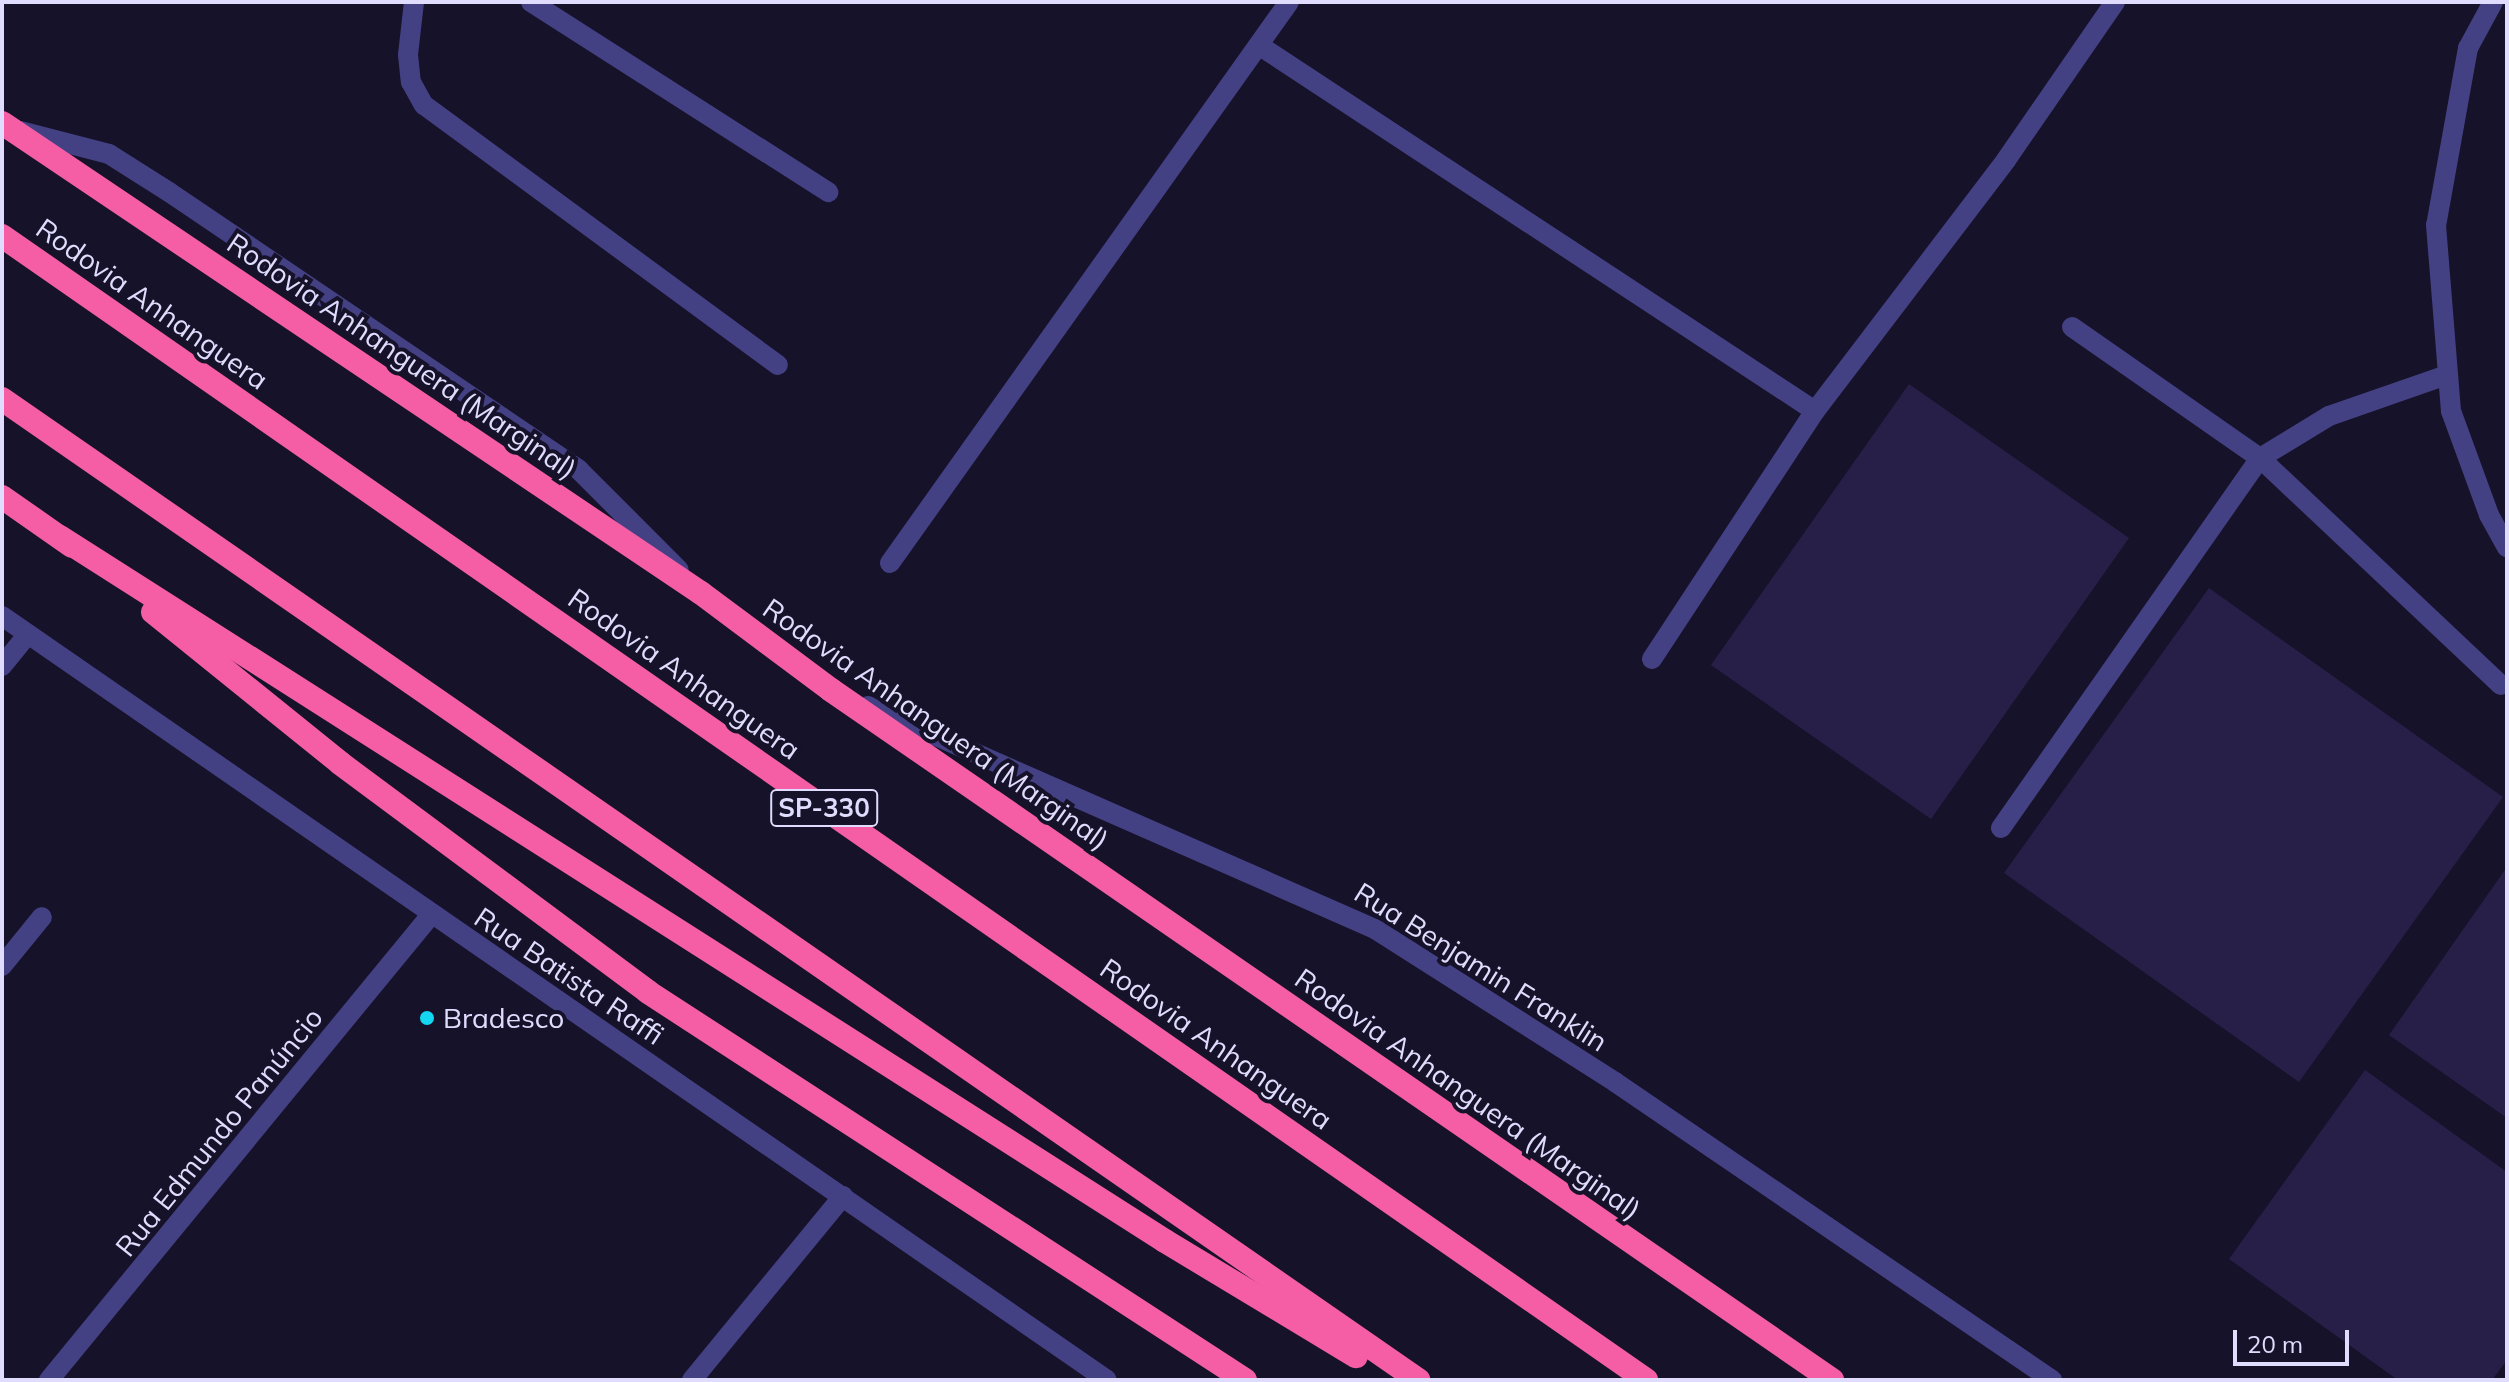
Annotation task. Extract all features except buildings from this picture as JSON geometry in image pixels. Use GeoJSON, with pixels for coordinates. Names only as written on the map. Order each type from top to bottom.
{"type":"FeatureCollection","features":[{"type":"Feature","properties":{"kind":"highway","name":"Rodovia Anhanguera (Marginal)"},"geometry":{"type":"LineString","coordinates":[[6,126],[701,593],[831,690],[1832,1380]]}},
{"type":"Feature","properties":{"kind":"highway","name":"Rodovia Anhanguera"},"geometry":{"type":"LineString","coordinates":[[2,236],[1646,1380]]}},
{"type":"Feature","properties":{"kind":"highway"},"geometry":{"type":"LineString","coordinates":[[2,399],[1418,1380]]}},
{"type":"Feature","properties":{"kind":"highway"},"geometry":{"type":"LineString","coordinates":[[2,497],[60,537],[1165,1241],[1396,1380]]}},
{"type":"Feature","properties":{"kind":"highway"},"geometry":{"type":"LineString","coordinates":[[60,537],[340,763],[648,992],[1245,1380]]}},
{"type":"Feature","properties":{"kind":"street"},"geometry":{"type":"LineString","coordinates":[[414,2],[408,55],[411,82],[424,105],[778,365]]}},
{"type":"Feature","properties":{"kind":"street"},"geometry":{"type":"LineString","coordinates":[[531,2],[828,192]]}},
{"type":"Feature","properties":{"kind":"street"},"geometry":{"type":"LineString","coordinates":[[890,563],[1289,2]]}},
{"type":"Feature","properties":{"kind":"street"},"geometry":{"type":"LineString","coordinates":[[1652,659],[1815,411],[2006,160],[2115,2]]}},
{"type":"Feature","properties":{"kind":"street"},"geometry":{"type":"LineString","coordinates":[[2493,2],[2468,48],[2436,225],[2444,376],[2461,441],[2489,515],[2507,547]]}},
{"type":"Feature","properties":{"kind":"street"},"geometry":{"type":"LineString","coordinates":[[1260,46],[1815,411]]}},
{"type":"Feature","properties":{"kind":"street"},"geometry":{"type":"LineString","coordinates":[[6,126],[109,154],[169,192],[579,470],[701,593]]}},
{"type":"Feature","properties":{"kind":"street"},"geometry":{"type":"LineString","coordinates":[[2072,327],[2260,458],[2501,685]]}},
{"type":"Feature","properties":{"kind":"street"},"geometry":{"type":"LineString","coordinates":[[2001,828],[2260,458],[2329,416],[2444,376]]}},
{"type":"Feature","properties":{"kind":"street","name":"Rua Batista Raffi"},"geometry":{"type":"LineString","coordinates":[[2,616],[430,916],[843,1196],[1107,1380]]}},
{"type":"Feature","properties":{"kind":"street"},"geometry":{"type":"LineString","coordinates":[[2,666],[28,634]]}},
{"type":"Feature","properties":{"kind":"street","name":"Rua Benjamin Franklin"},"geometry":{"type":"LineString","coordinates":[[831,690],[1375,929],[1615,1082],[2052,1380]]}},
{"type":"Feature","properties":{"kind":"street","name":"Rua Edmundo Panúncio"},"geometry":{"type":"LineString","coordinates":[[49,1380],[430,916]]}},
{"type":"Feature","properties":{"kind":"street"},"geometry":{"type":"LineString","coordinates":[[2,966],[42,917]]}},
{"type":"Feature","properties":{"kind":"street"},"geometry":{"type":"LineString","coordinates":[[692,1380],[843,1196]]}},
{"type":"Feature","properties":{"kind":"place","name":"Bradesco"},"geometry":{"type":"Point","coordinates":[427,1018]}}]}
